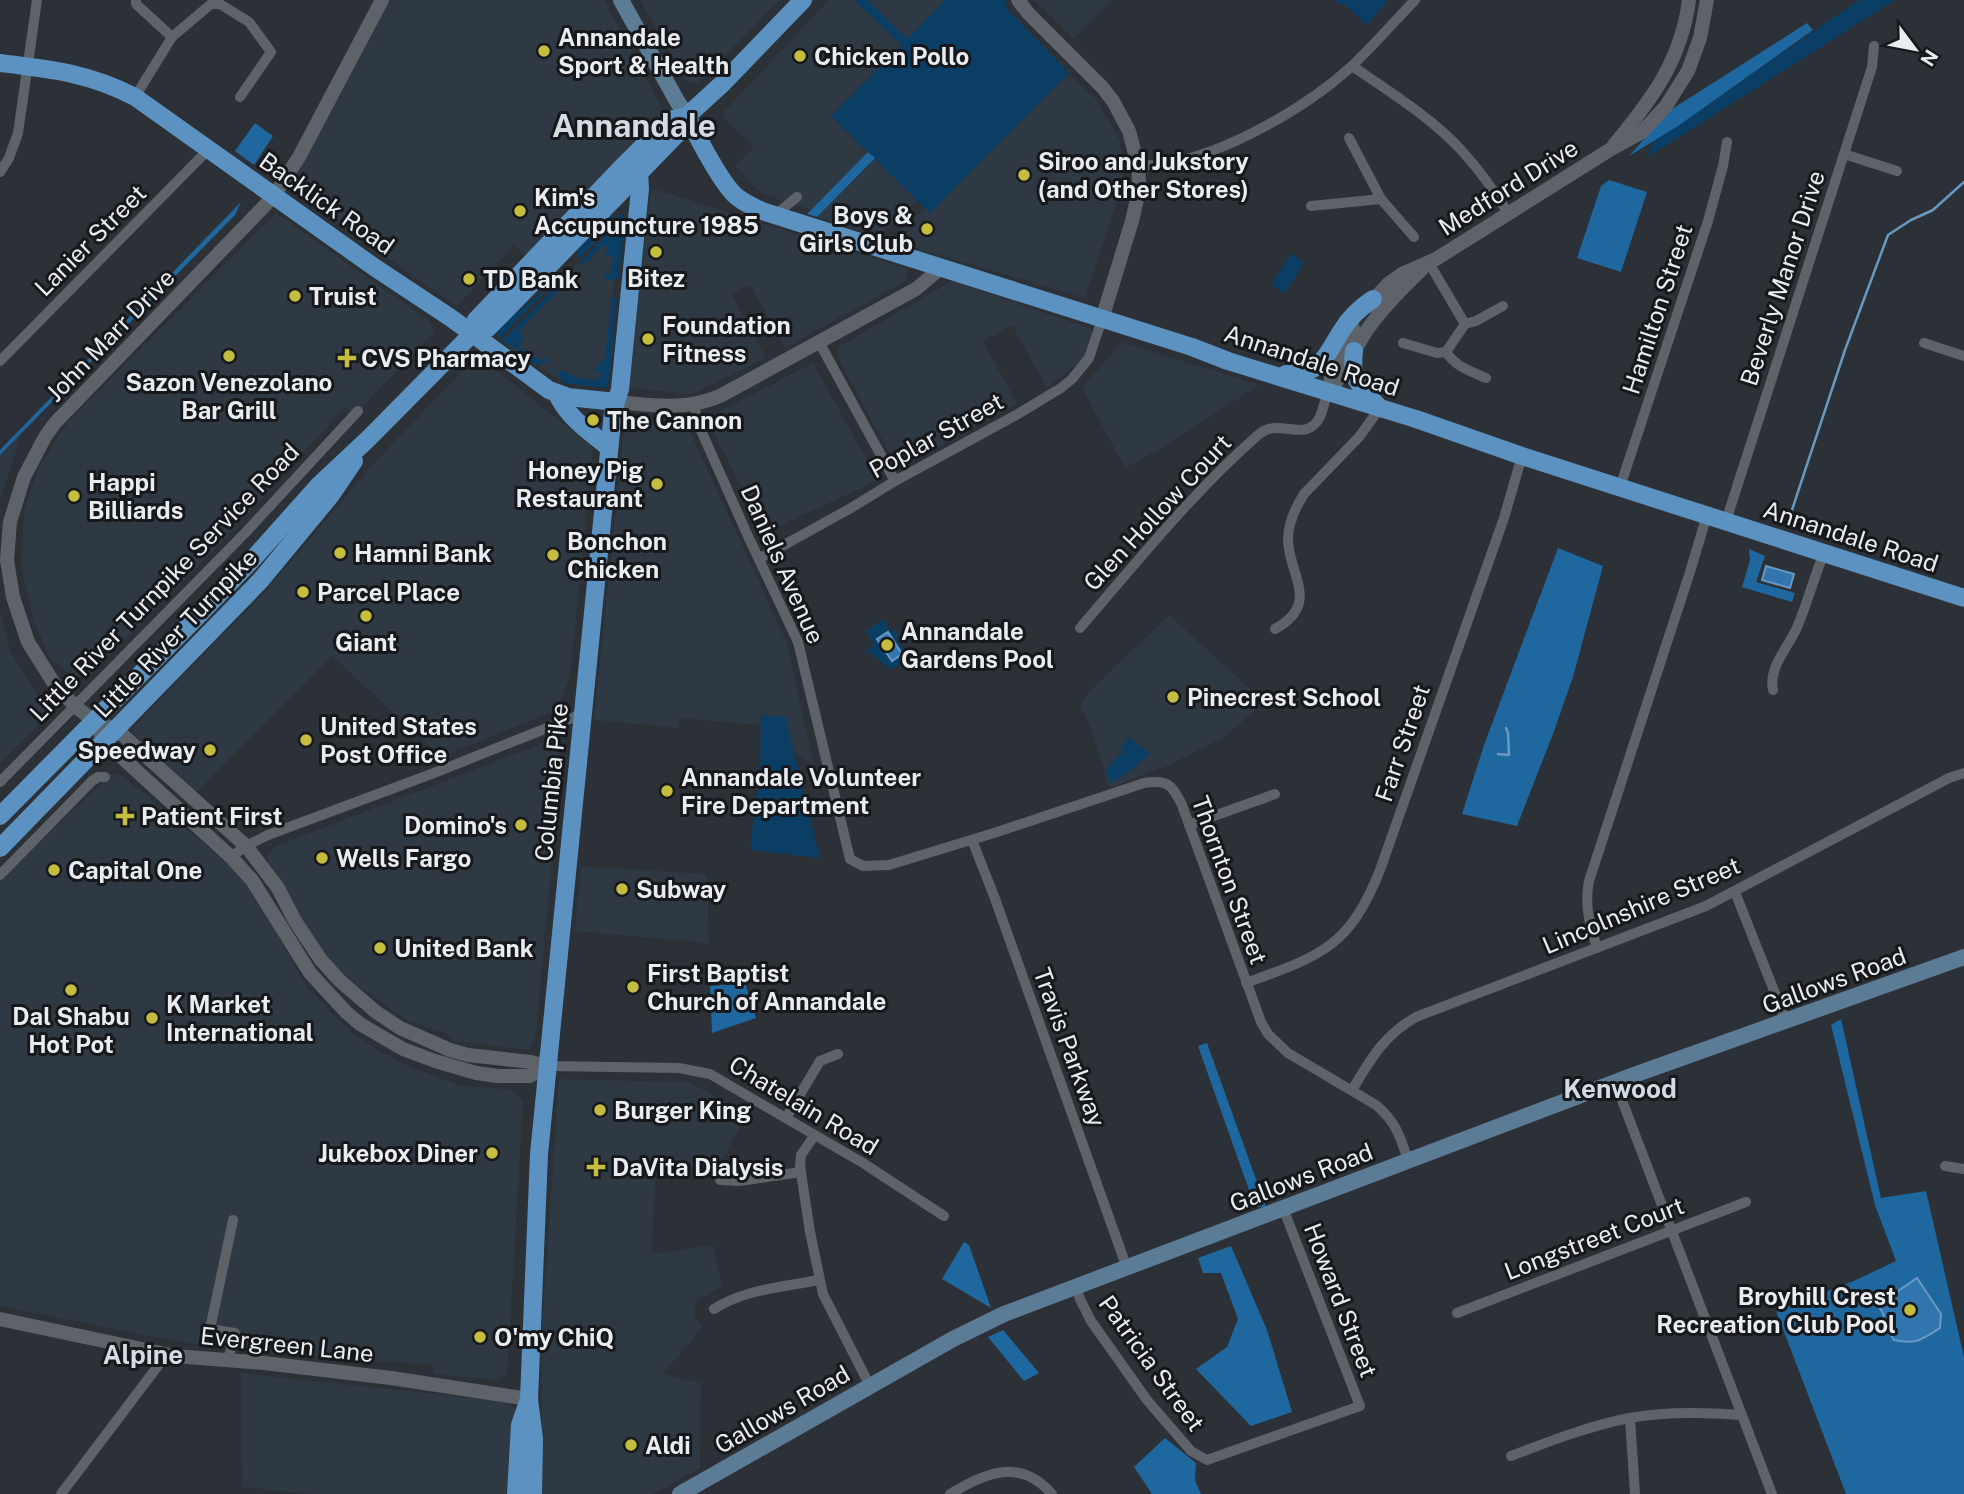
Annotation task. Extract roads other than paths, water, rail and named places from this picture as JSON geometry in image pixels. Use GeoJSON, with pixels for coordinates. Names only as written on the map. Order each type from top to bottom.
{"type":"FeatureCollection","features":[{"type":"Feature","properties":{"kind":"main road"},"geometry":{"type":"LineString","coordinates":[[621,0],[687,116]]}},
{"type":"Feature","properties":{"kind":"main road","name":"Little River Turnpike"},"geometry":{"type":"LineString","coordinates":[[0,816],[251,561],[319,485],[472,334],[487,329],[678,133],[687,116],[723,83],[803,0]]}},
{"type":"Feature","properties":{"kind":"main road","name":"Backlick Road"},"geometry":{"type":"LineString","coordinates":[[0,63],[51,68],[76,74],[105,83],[135,97],[557,394],[616,402]]}},
{"type":"Feature","properties":{"kind":"main road","name":"Little River Turnpike"},"geometry":{"type":"LineString","coordinates":[[472,334],[476,320],[624,165],[669,120],[687,116]]}},
{"type":"Feature","properties":{"kind":"main road","name":"Annandale Road"},"geometry":{"type":"LineString","coordinates":[[687,116],[731,191],[749,205],[775,215],[1102,318],[1964,598]]}},
{"type":"Feature","properties":{"kind":"main road","name":"Columbia Pike"},"geometry":{"type":"LineString","coordinates":[[533,1494],[534,1439],[529,1399],[539,1154],[609,448],[613,412],[620,389],[640,189],[639,172]]}},
{"type":"Feature","properties":{"kind":"main road"},"geometry":{"type":"LineString","coordinates":[[1266,373],[1304,374],[1319,366],[1349,320],[1373,299]]}},
{"type":"Feature","properties":{"kind":"main road"},"geometry":{"type":"LineString","coordinates":[[1354,351],[1352,366],[1356,382],[1380,408]]}},
{"type":"Feature","properties":{"kind":"main road"},"geometry":{"type":"LineString","coordinates":[[557,394],[572,418],[609,448]]}},
{"type":"Feature","properties":{"kind":"main road","name":"Little River Turnpike"},"geometry":{"type":"LineString","coordinates":[[0,848],[260,581],[331,495],[369,438]]}},
{"type":"Feature","properties":{"kind":"main road"},"geometry":{"type":"LineString","coordinates":[[215,629],[213,620],[217,611],[251,561]]}},
{"type":"Feature","properties":{"kind":"main road","name":"Gallows Road"},"geometry":{"type":"LineString","coordinates":[[680,1494],[870,1385],[1004,1314],[1615,1082],[1964,957]]}},
{"type":"Feature","properties":{"kind":"main road","name":"Columbia Pike"},"geometry":{"type":"LineString","coordinates":[[516,1494],[520,1425],[529,1399]]}},
{"type":"Feature","properties":{"kind":"street"},"geometry":{"type":"LineString","coordinates":[[0,172],[9,158],[18,133],[37,0]]}},
{"type":"Feature","properties":{"kind":"street"},"geometry":{"type":"LineString","coordinates":[[136,0],[136,4],[146,15],[172,37]]}},
{"type":"Feature","properties":{"kind":"street","name":"John Marr Drive"},"geometry":{"type":"LineString","coordinates":[[383,0],[299,157],[274,196],[55,423],[45,437],[24,477],[10,522],[7,560],[13,597],[33,651],[55,685],[75,706],[246,846],[278,888],[295,921],[321,960],[339,980],[376,1012],[400,1028],[450,1050],[547,1066]]}},
{"type":"Feature","properties":{"kind":"street"},"geometry":{"type":"LineString","coordinates":[[1018,0],[1113,101],[1129,131],[1138,165],[1137,199],[1102,318]]}},
{"type":"Feature","properties":{"kind":"street"},"geometry":{"type":"LineString","coordinates":[[1138,165],[1164,164],[1218,149],[1280,118],[1320,92],[1352,66],[1415,0]]}},
{"type":"Feature","properties":{"kind":"street","name":"Medford Drive"},"geometry":{"type":"LineString","coordinates":[[1328,391],[1333,369],[1358,319],[1373,299],[1402,274],[1429,263],[1642,132],[1666,106],[1683,80],[1695,55],[1707,0]]}},
{"type":"Feature","properties":{"kind":"street"},"geometry":{"type":"LineString","coordinates":[[135,97],[172,37],[211,4],[220,4],[249,22],[271,52],[240,96]]}},
{"type":"Feature","properties":{"kind":"street"},"geometry":{"type":"LineString","coordinates":[[1688,8],[1705,17]]}},
{"type":"Feature","properties":{"kind":"street","name":"Medford Drive"},"geometry":{"type":"LineString","coordinates":[[1611,149],[1661,84],[1678,49],[1688,8]]}},
{"type":"Feature","properties":{"kind":"street","name":"Beverly Manor Drive"},"geometry":{"type":"LineString","coordinates":[[1726,521],[1872,67],[1874,46]]}},
{"type":"Feature","properties":{"kind":"street"},"geometry":{"type":"LineString","coordinates":[[1352,66],[1418,111],[1463,151],[1492,187],[1508,214]]}},
{"type":"Feature","properties":{"kind":"street"},"geometry":{"type":"LineString","coordinates":[[1349,138],[1381,199],[1414,236]]}},
{"type":"Feature","properties":{"kind":"street","name":"Hamilton Street"},"geometry":{"type":"LineString","coordinates":[[1620,487],[1708,221],[1727,142]]}},
{"type":"Feature","properties":{"kind":"street","name":"Lanier Street"},"geometry":{"type":"LineString","coordinates":[[0,361],[209,149]]}},
{"type":"Feature","properties":{"kind":"street"},"geometry":{"type":"LineString","coordinates":[[1844,154],[1897,171]]}},
{"type":"Feature","properties":{"kind":"street"},"geometry":{"type":"LineString","coordinates":[[1311,206],[1381,199]]}},
{"type":"Feature","properties":{"kind":"street"},"geometry":{"type":"LineString","coordinates":[[1429,263],[1465,324]]}},
{"type":"Feature","properties":{"kind":"street","name":"Medford Drive"},"geometry":{"type":"LineString","coordinates":[[1328,391],[1339,380],[1368,329],[1391,299],[1429,263]]}},
{"type":"Feature","properties":{"kind":"street"},"geometry":{"type":"LineString","coordinates":[[616,402],[662,406],[694,405],[720,396],[916,289],[941,268]]}},
{"type":"Feature","properties":{"kind":"street"},"geometry":{"type":"LineString","coordinates":[[1403,343],[1437,353],[1446,352],[1465,324],[1503,306]]}},
{"type":"Feature","properties":{"kind":"street","name":"Poplar Street"},"geometry":{"type":"LineString","coordinates":[[759,559],[1026,410],[1072,379],[1089,358],[1102,318]]}},
{"type":"Feature","properties":{"kind":"street"},"geometry":{"type":"LineString","coordinates":[[819,342],[895,481]]}},
{"type":"Feature","properties":{"kind":"street"},"geometry":{"type":"LineString","coordinates":[[1924,343],[1964,356]]}},
{"type":"Feature","properties":{"kind":"street"},"geometry":{"type":"LineString","coordinates":[[1446,352],[1456,364],[1486,378]]}},
{"type":"Feature","properties":{"kind":"street","name":"Glen Hollow Court"},"geometry":{"type":"LineString","coordinates":[[1080,628],[1181,511],[1261,432],[1281,427],[1302,431],[1309,429],[1321,415],[1328,391]]}},
{"type":"Feature","properties":{"kind":"street","name":"Daniels Avenue"},"geometry":{"type":"LineString","coordinates":[[694,405],[699,426],[798,642],[850,859],[856,864]]}},
{"type":"Feature","properties":{"kind":"street"},"geometry":{"type":"LineString","coordinates":[[1275,629],[1291,618],[1299,601],[1297,578],[1288,540],[1297,504],[1359,437],[1380,408]]}},
{"type":"Feature","properties":{"kind":"street","name":"Little River Turnpike Service Road"},"geometry":{"type":"LineString","coordinates":[[0,782],[245,533],[358,411]]}},
{"type":"Feature","properties":{"kind":"street","name":"Farr Street"},"geometry":{"type":"LineString","coordinates":[[1246,984],[1314,957],[1343,934],[1366,903],[1467,623],[1522,456]]}},
{"type":"Feature","properties":{"kind":"street"},"geometry":{"type":"LineString","coordinates":[[1597,948],[1587,916],[1589,881],[1707,515]]}},
{"type":"Feature","properties":{"kind":"street"},"geometry":{"type":"LineString","coordinates":[[1773,690],[1771,681],[1798,625],[1824,553]]}},
{"type":"Feature","properties":{"kind":"street"},"geometry":{"type":"LineString","coordinates":[[231,857],[268,835],[582,714]]}},
{"type":"Feature","properties":{"kind":"street","name":"John Marr Drive"},"geometry":{"type":"LineString","coordinates":[[111,735],[231,857],[258,889],[310,974],[345,1012],[360,1024],[402,1049],[476,1073],[530,1076],[547,1066]]}},
{"type":"Feature","properties":{"kind":"street","name":"Lincolnshire Street"},"geometry":{"type":"LineString","coordinates":[[1352,1090],[1379,1047],[1395,1031],[1416,1017],[1694,912],[1949,778],[1964,773]]}},
{"type":"Feature","properties":{"kind":"street"},"geometry":{"type":"LineString","coordinates":[[0,875],[92,781],[104,777]]}},
{"type":"Feature","properties":{"kind":"street","name":"Thornton Street"},"geometry":{"type":"LineString","coordinates":[[856,864],[877,867],[889,865],[1144,783],[1163,782],[1174,790],[1189,825],[1261,1022],[1278,1045],[1288,1053],[1387,1114],[1399,1133],[1408,1160]]}},
{"type":"Feature","properties":{"kind":"street"},"geometry":{"type":"LineString","coordinates":[[1189,825],[1275,794]]}},
{"type":"Feature","properties":{"kind":"street","name":"Travis Parkway"},"geometry":{"type":"LineString","coordinates":[[972,840],[1127,1268]]}},
{"type":"Feature","properties":{"kind":"street"},"geometry":{"type":"LineString","coordinates":[[1735,892],[1786,1021]]}},
{"type":"Feature","properties":{"kind":"street"},"geometry":{"type":"LineString","coordinates":[[786,1118],[820,1062],[838,1054]]}},
{"type":"Feature","properties":{"kind":"street","name":"Chatelain Road"},"geometry":{"type":"LineString","coordinates":[[547,1066],[679,1068],[710,1074],[863,1163],[944,1216]]}},
{"type":"Feature","properties":{"kind":"street"},"geometry":{"type":"LineString","coordinates":[[1615,1082],[1772,1494]]}},
{"type":"Feature","properties":{"kind":"street"},"geometry":{"type":"LineString","coordinates":[[814,1136],[801,1155],[801,1172],[819,1280],[831,1312],[870,1385]]}},
{"type":"Feature","properties":{"kind":"street"},"geometry":{"type":"LineString","coordinates":[[1945,1166],[1964,1169]]}},
{"type":"Feature","properties":{"kind":"street"},"geometry":{"type":"LineString","coordinates":[[720,1180],[749,1180],[801,1172]]}},
{"type":"Feature","properties":{"kind":"street","name":"Longstreet Court"},"geometry":{"type":"LineString","coordinates":[[1457,1313],[1746,1202]]}},
{"type":"Feature","properties":{"kind":"street","name":"Howard Street"},"geometry":{"type":"LineString","coordinates":[[1283,1208],[1360,1406]]}},
{"type":"Feature","properties":{"kind":"street"},"geometry":{"type":"LineString","coordinates":[[228,1360],[235,1333],[210,1329],[233,1220]]}},
{"type":"Feature","properties":{"kind":"street"},"geometry":{"type":"LineString","coordinates":[[714,1309],[750,1293],[819,1280]]}},
{"type":"Feature","properties":{"kind":"street","name":"Patricia Street"},"geometry":{"type":"LineString","coordinates":[[1076,1288],[1091,1321],[1147,1400],[1191,1451],[1207,1460],[1360,1406]]}},
{"type":"Feature","properties":{"kind":"street","name":"Evergreen Lane"},"geometry":{"type":"LineString","coordinates":[[0,1319],[167,1354],[391,1378],[529,1399]]}},
{"type":"Feature","properties":{"kind":"street"},"geometry":{"type":"LineString","coordinates":[[61,1494],[167,1354]]}},
{"type":"Feature","properties":{"kind":"street"},"geometry":{"type":"LineString","coordinates":[[1511,1456],[1566,1436],[1630,1418],[1683,1413],[1742,1415]]}},
{"type":"Feature","properties":{"kind":"street"},"geometry":{"type":"LineString","coordinates":[[1630,1418],[1635,1494]]}},
{"type":"Feature","properties":{"kind":"street"},"geometry":{"type":"LineString","coordinates":[[950,1494],[983,1476],[1003,1471],[1022,1473],[1052,1494]]}},
{"type":"Feature","properties":{"kind":"waterway"},"geometry":{"type":"LineString","coordinates":[[1787,525],[1845,350],[1888,235],[1933,210],[1964,182]]}},
{"type":"Feature","properties":{"kind":"waterway"},"geometry":{"type":"LineString","coordinates":[[1498,754],[1509,755],[1506,728]]}},
{"type":"Feature","properties":{"kind":"place","name":"Annandale Sport & Health"},"geometry":{"type":"Point","coordinates":[544,51]}},
{"type":"Feature","properties":{"kind":"place","name":"Chicken Pollo"},"geometry":{"type":"Point","coordinates":[800,56]}},
{"type":"Feature","properties":{"kind":"place","name":"Siroo and Jukstory (and Other Stores)"},"geometry":{"type":"Point","coordinates":[1024,175]}},
{"type":"Feature","properties":{"kind":"place","name":"Kim's Accupuncture 1985"},"geometry":{"type":"Point","coordinates":[520,211]}},
{"type":"Feature","properties":{"kind":"place","name":"Boys & Girls Club"},"geometry":{"type":"Point","coordinates":[927,229]}},
{"type":"Feature","properties":{"kind":"place","name":"Bitez"},"geometry":{"type":"Point","coordinates":[656,252]}},
{"type":"Feature","properties":{"kind":"place","name":"TD Bank"},"geometry":{"type":"Point","coordinates":[469,279]}},
{"type":"Feature","properties":{"kind":"place","name":"Truist"},"geometry":{"type":"Point","coordinates":[295,296]}},
{"type":"Feature","properties":{"kind":"place","name":"Foundation Fitness"},"geometry":{"type":"Point","coordinates":[648,339]}},
{"type":"Feature","properties":{"kind":"place","name":"Sazon Venezolano Bar Grill"},"geometry":{"type":"Point","coordinates":[229,356]}},
{"type":"Feature","properties":{"kind":"place","name":"CVS Pharmacy"},"geometry":{"type":"Point","coordinates":[347,358]}},
{"type":"Feature","properties":{"kind":"place","name":"The Cannon"},"geometry":{"type":"Point","coordinates":[593,420]}},
{"type":"Feature","properties":{"kind":"place","name":"Honey Pig Restaurant"},"geometry":{"type":"Point","coordinates":[657,484]}},
{"type":"Feature","properties":{"kind":"place","name":"Happi Billiards"},"geometry":{"type":"Point","coordinates":[74,496]}},
{"type":"Feature","properties":{"kind":"place","name":"Hamni Bank"},"geometry":{"type":"Point","coordinates":[340,553]}},
{"type":"Feature","properties":{"kind":"place","name":"Bonchon Chicken"},"geometry":{"type":"Point","coordinates":[553,555]}},
{"type":"Feature","properties":{"kind":"place","name":"Parcel Place"},"geometry":{"type":"Point","coordinates":[303,592]}},
{"type":"Feature","properties":{"kind":"place","name":"Giant"},"geometry":{"type":"Point","coordinates":[366,616]}},
{"type":"Feature","properties":{"kind":"place","name":"Annandale Gardens Pool"},"geometry":{"type":"Point","coordinates":[887,645]}},
{"type":"Feature","properties":{"kind":"place","name":"Pinecrest School"},"geometry":{"type":"Point","coordinates":[1173,697]}},
{"type":"Feature","properties":{"kind":"place","name":"United States Post Office"},"geometry":{"type":"Point","coordinates":[306,740]}},
{"type":"Feature","properties":{"kind":"place","name":"Speedway"},"geometry":{"type":"Point","coordinates":[210,750]}},
{"type":"Feature","properties":{"kind":"place","name":"Annandale Volunteer Fire Department"},"geometry":{"type":"Point","coordinates":[667,791]}},
{"type":"Feature","properties":{"kind":"place","name":"Patient First"},"geometry":{"type":"Point","coordinates":[125,816]}},
{"type":"Feature","properties":{"kind":"place","name":"Domino's"},"geometry":{"type":"Point","coordinates":[521,825]}},
{"type":"Feature","properties":{"kind":"place","name":"Wells Fargo"},"geometry":{"type":"Point","coordinates":[322,858]}},
{"type":"Feature","properties":{"kind":"place","name":"Capital One"},"geometry":{"type":"Point","coordinates":[54,870]}},
{"type":"Feature","properties":{"kind":"place","name":"Subway"},"geometry":{"type":"Point","coordinates":[622,889]}},
{"type":"Feature","properties":{"kind":"place","name":"United Bank"},"geometry":{"type":"Point","coordinates":[380,948]}},
{"type":"Feature","properties":{"kind":"place","name":"First Baptist Church of Annandale"},"geometry":{"type":"Point","coordinates":[633,987]}},
{"type":"Feature","properties":{"kind":"place","name":"Dal Shabu Hot Pot"},"geometry":{"type":"Point","coordinates":[71,990]}},
{"type":"Feature","properties":{"kind":"place","name":"K Market International"},"geometry":{"type":"Point","coordinates":[152,1018]}},
{"type":"Feature","properties":{"kind":"place","name":"Burger King"},"geometry":{"type":"Point","coordinates":[600,1110]}},
{"type":"Feature","properties":{"kind":"place","name":"Jukebox Diner"},"geometry":{"type":"Point","coordinates":[492,1153]}},
{"type":"Feature","properties":{"kind":"place","name":"DaVita Dialysis"},"geometry":{"type":"Point","coordinates":[596,1167]}},
{"type":"Feature","properties":{"kind":"place","name":"Broyhill Crest Recreation Club Pool"},"geometry":{"type":"Point","coordinates":[1910,1310]}},
{"type":"Feature","properties":{"kind":"place","name":"O'my ChiQ"},"geometry":{"type":"Point","coordinates":[480,1337]}},
{"type":"Feature","properties":{"kind":"place","name":"Aldi"},"geometry":{"type":"Point","coordinates":[631,1445]}},
{"type":"Feature","properties":{"kind":"district","name":"Annandale"},"geometry":{"type":"Point","coordinates":[634,125]}},
{"type":"Feature","properties":{"kind":"district","name":"Kenwood"},"geometry":{"type":"Point","coordinates":[1620,1088]}},
{"type":"Feature","properties":{"kind":"district","name":"Alpine"},"geometry":{"type":"Point","coordinates":[143,1354]}}]}
